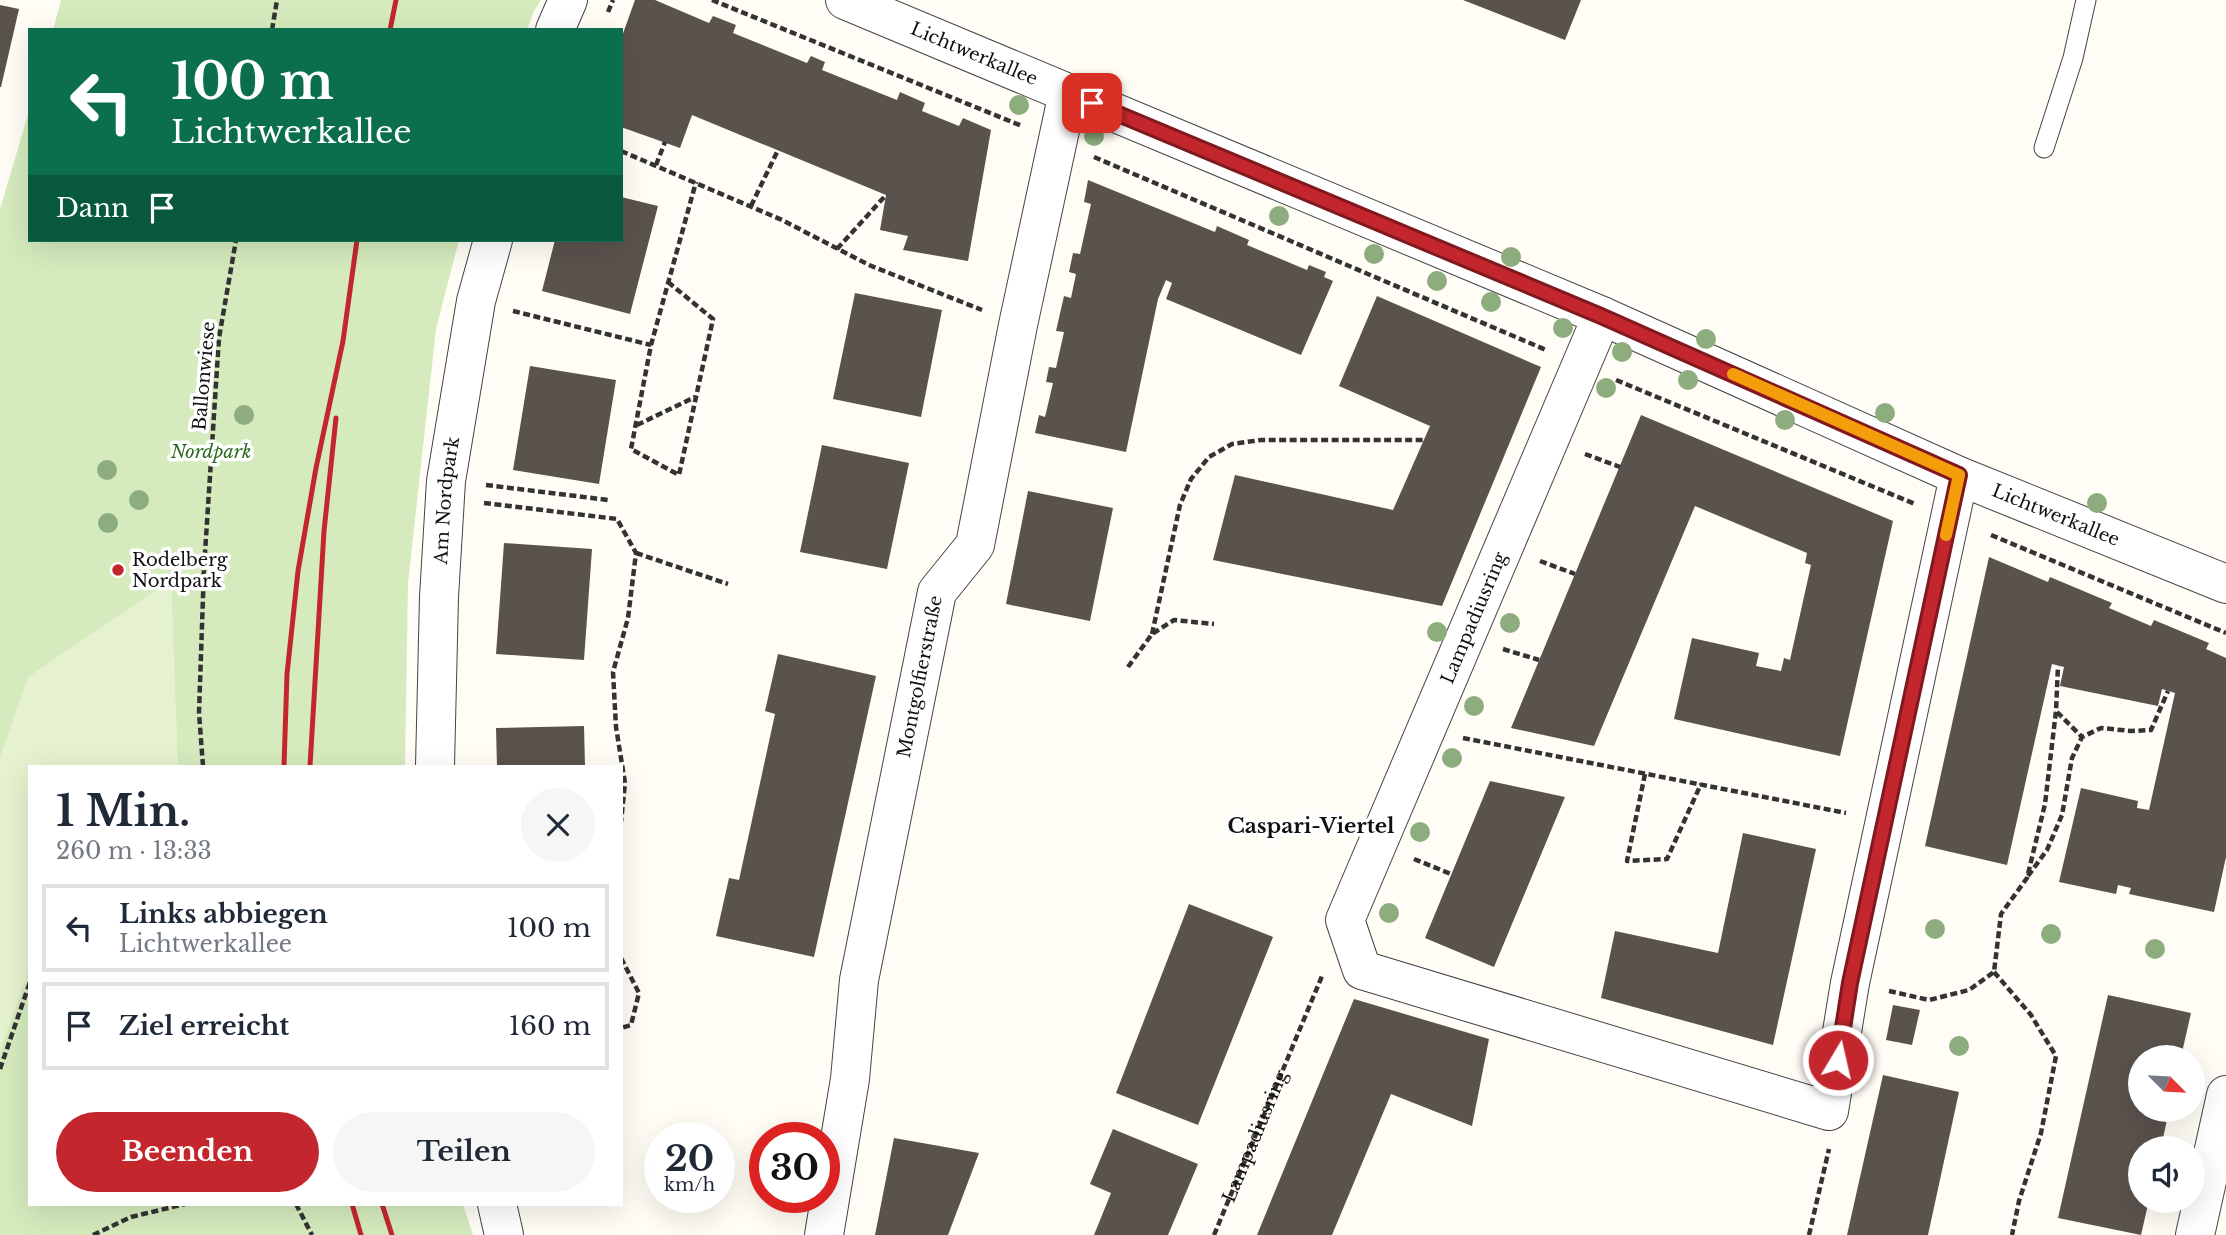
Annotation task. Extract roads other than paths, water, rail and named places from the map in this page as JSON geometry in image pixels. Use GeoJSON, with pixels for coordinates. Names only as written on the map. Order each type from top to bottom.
{"type":"FeatureCollection","features":[{"type":"Feature","properties":{"kind":"street"},"geometry":{"type":"LineString","coordinates":[[556,28],[568,0]]}},
{"type":"Feature","properties":{"kind":"street","name":"Lichtwerkallee"},"geometry":{"type":"LineString","coordinates":[[845,0],[1601,316],[1959,475],[2226,584]]}},
{"type":"Feature","properties":{"kind":"street","name":"Montgolfierstraße"},"geometry":{"type":"LineString","coordinates":[[824,1235],[850,1079],[859,980],[937,592],[975,545],[1018,325],[1068,93]]}},
{"type":"Feature","properties":{"kind":"street","name":"Am Nordpark"},"geometry":{"type":"LineString","coordinates":[[435,765],[439,597],[446,489],[476,301],[492,242]]}},
{"type":"Feature","properties":{"kind":"street","name":"Lampadiusring"},"geometry":{"type":"LineString","coordinates":[[1601,316],[1345,920],[1362,970],[1829,1111],[1850,983],[1959,475]]}},
{"type":"Feature","properties":{"kind":"street"},"geometry":{"type":"LineString","coordinates":[[2195,1235],[2226,1095]]}},
{"type":"Feature","properties":{"kind":"street"},"geometry":{"type":"LineString","coordinates":[[497,1206],[504,1235]]}},
{"type":"Feature","properties":{"kind":"lane"},"geometry":{"type":"LineString","coordinates":[[2044,148],[2073,58],[2086,0]]}},
{"type":"Feature","properties":{"kind":"railway"},"geometry":{"type":"LineString","coordinates":[[390,28],[396,0]]}},
{"type":"Feature","properties":{"kind":"railway"},"geometry":{"type":"LineString","coordinates":[[284,765],[287,674],[298,571],[316,468],[343,341],[357,242]]}},
{"type":"Feature","properties":{"kind":"railway"},"geometry":{"type":"LineString","coordinates":[[310,765],[324,531],[336,418]]}},
{"type":"Feature","properties":{"kind":"railway"},"geometry":{"type":"LineString","coordinates":[[353,1206],[361,1235]]}},
{"type":"Feature","properties":{"kind":"railway"},"geometry":{"type":"LineString","coordinates":[[383,1206],[392,1235]]}},
{"type":"Feature","properties":{"kind":"place","name":"Rodelberg Nordpark"},"geometry":{"type":"Point","coordinates":[118,570]}},
{"type":"Feature","properties":{"kind":"district","name":"Caspari-Viertel"},"geometry":{"type":"Point","coordinates":[1311,826]}},
{"type":"Feature","properties":{"kind":"park label","name":"Nordpark"},"geometry":{"type":"Point","coordinates":[211,452]}}]}
